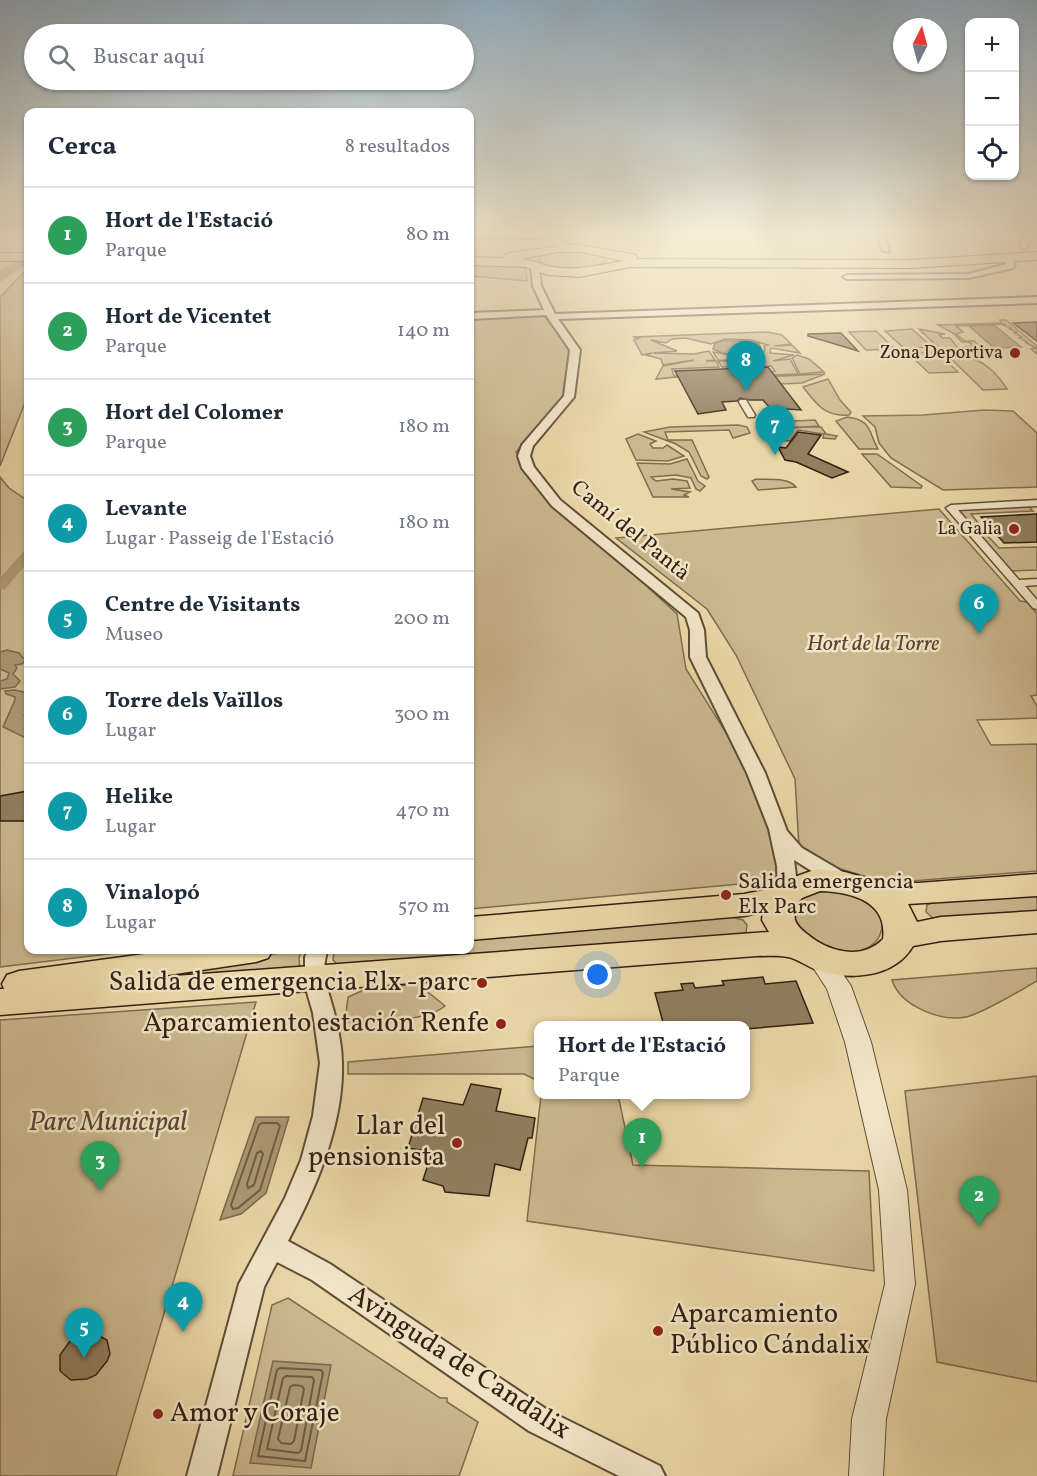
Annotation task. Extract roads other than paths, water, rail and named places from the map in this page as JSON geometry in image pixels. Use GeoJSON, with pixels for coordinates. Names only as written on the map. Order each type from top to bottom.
{"type":"FeatureCollection","features":[{"type":"Feature","properties":{"kind":"highway"},"geometry":{"type":"LineString","coordinates":[[474,928],[745,905],[785,895],[806,882],[830,879],[873,891],[904,893],[1037,885]]}},
{"type":"Feature","properties":{"kind":"highway"},"geometry":{"type":"LineString","coordinates":[[0,1002],[316,963],[352,974],[756,944],[807,952],[846,964],[872,961],[890,952],[900,937],[898,918],[888,903],[873,891]]}},
{"type":"Feature","properties":{"kind":"highway"},"geometry":{"type":"LineString","coordinates":[[785,895],[778,910],[780,924],[807,952]]}},
{"type":"Feature","properties":{"kind":"highway"},"geometry":{"type":"LineString","coordinates":[[900,937],[941,929],[1037,921]]}},
{"type":"Feature","properties":{"kind":"highway"},"geometry":{"type":"LineString","coordinates":[[0,986],[149,958],[202,954]]}},
{"type":"Feature","properties":{"kind":"street","name":"Camí del Pantà"},"geometry":{"type":"LineString","coordinates":[[546,302],[575,350],[575,362],[569,397],[528,445],[524,456],[528,468],[556,503],[693,616],[697,630],[698,657],[756,773],[778,829],[786,866],[785,895]]}},
{"type":"Feature","properties":{"kind":"street"},"geometry":{"type":"LineString","coordinates":[[474,316],[553,317],[1037,302]]}},
{"type":"Feature","properties":{"kind":"street"},"geometry":{"type":"LineString","coordinates":[[743,402],[751,415]]}},
{"type":"Feature","properties":{"kind":"street"},"geometry":{"type":"LineString","coordinates":[[1033,503],[951,508],[1037,606]]}},
{"type":"Feature","properties":{"kind":"street"},"geometry":{"type":"LineString","coordinates":[[1016,583],[1037,582]]}},
{"type":"Feature","properties":{"kind":"street","name":"Camí del Pantà"},"geometry":{"type":"LineString","coordinates":[[778,829],[795,852],[842,881]]}},
{"type":"Feature","properties":{"kind":"street"},"geometry":{"type":"LineString","coordinates":[[807,952],[839,986],[858,1042],[893,1190],[900,1284],[869,1419],[866,1476]]}},
{"type":"Feature","properties":{"kind":"street"},"geometry":{"type":"LineString","coordinates":[[201,1476],[252,1284],[304,1181],[313,1160],[325,1116],[331,1064],[324,1013],[315,986],[316,963]]}},
{"type":"Feature","properties":{"kind":"street"},"geometry":{"type":"LineString","coordinates":[[324,1013],[329,995],[335,986],[352,974]]}},
{"type":"Feature","properties":{"kind":"street","name":"Avinguda de Candalix"},"geometry":{"type":"LineString","coordinates":[[272,1246],[321,1272],[538,1421],[650,1476]]}},
{"type":"Feature","properties":{"kind":"water"},"geometry":{"type":"Polygon","coordinates":[[[994,325],[1021,347],[994,348],[969,326],[994,325]]]}},
{"type":"Feature","properties":{"kind":"water"},"geometry":{"type":"Polygon","coordinates":[[[747,341],[759,344],[762,351],[757,354],[738,356],[713,349],[715,343],[747,341]]]}},
{"type":"Feature","properties":{"kind":"water"},"geometry":{"type":"Polygon","coordinates":[[[7,650],[19,653],[24,658],[22,664],[15,665],[17,668],[13,674],[20,681],[15,687],[0,689],[0,681],[7,679],[9,673],[0,669],[0,652],[7,650]]]}},
{"type":"Feature","properties":{"kind":"water"},"geometry":{"type":"Polygon","coordinates":[[[5,691],[24,692],[24,737],[3,727],[15,700],[15,697],[6,694],[5,691]]]}},
{"type":"Feature","properties":{"kind":"water"},"geometry":{"type":"Polygon","coordinates":[[[256,1117],[289,1117],[266,1193],[241,1214],[220,1220],[256,1117]]]}},
{"type":"Feature","properties":{"kind":"water"},"geometry":{"type":"Polygon","coordinates":[[[273,1361],[331,1365],[311,1468],[250,1463],[273,1361]]]}},
{"type":"Feature","properties":{"kind":"waterway"},"geometry":{"type":"LineString","coordinates":[[0,586],[24,559]]}},
{"type":"Feature","properties":{"kind":"place","name":"Zona Deportiva"},"geometry":{"type":"Point","coordinates":[1015,353]}},
{"type":"Feature","properties":{"kind":"place","name":"Vinalopó"},"geometry":{"type":"Point","coordinates":[746,391]}},
{"type":"Feature","properties":{"kind":"place","name":"Helike"},"geometry":{"type":"Point","coordinates":[775,455]}},
{"type":"Feature","properties":{"kind":"place","name":"La Galia"},"geometry":{"type":"Point","coordinates":[1014,529]}},
{"type":"Feature","properties":{"kind":"place","name":"Torre dels Vaïllos"},"geometry":{"type":"Point","coordinates":[979,634]}},
{"type":"Feature","properties":{"kind":"place","name":"Salida emergencia Elx Parc"},"geometry":{"type":"Point","coordinates":[726,895]}},
{"type":"Feature","properties":{"kind":"place","name":"Salida de emergencia Elx -parc"},"geometry":{"type":"Point","coordinates":[482,983]}},
{"type":"Feature","properties":{"kind":"place","name":"Aparcamiento estación Renfe"},"geometry":{"type":"Point","coordinates":[501,1024]}},
{"type":"Feature","properties":{"kind":"place","name":"Llar del pensionista"},"geometry":{"type":"Point","coordinates":[457,1143]}},
{"type":"Feature","properties":{"kind":"place","name":"Hort de l'Estació"},"geometry":{"type":"Point","coordinates":[642,1168]}},
{"type":"Feature","properties":{"kind":"place","name":"Hort del Colomer"},"geometry":{"type":"Point","coordinates":[100,1191]}},
{"type":"Feature","properties":{"kind":"place","name":"Hort de Vicentet"},"geometry":{"type":"Point","coordinates":[979,1226]}},
{"type":"Feature","properties":{"kind":"place","name":"Aparcamiento Público Cándalix"},"geometry":{"type":"Point","coordinates":[658,1331]}},
{"type":"Feature","properties":{"kind":"place","name":"Levante"},"geometry":{"type":"Point","coordinates":[183,1332]}},
{"type":"Feature","properties":{"kind":"place","name":"Centre de Visitants"},"geometry":{"type":"Point","coordinates":[84,1358]}},
{"type":"Feature","properties":{"kind":"place","name":"Amor y Coraje"},"geometry":{"type":"Point","coordinates":[158,1414]}},
{"type":"Feature","properties":{"kind":"park label","name":"Hort de la Torre"},"geometry":{"type":"Point","coordinates":[873,644]}},
{"type":"Feature","properties":{"kind":"park label","name":"Parc Municipal"},"geometry":{"type":"Point","coordinates":[108,1123]}}]}
